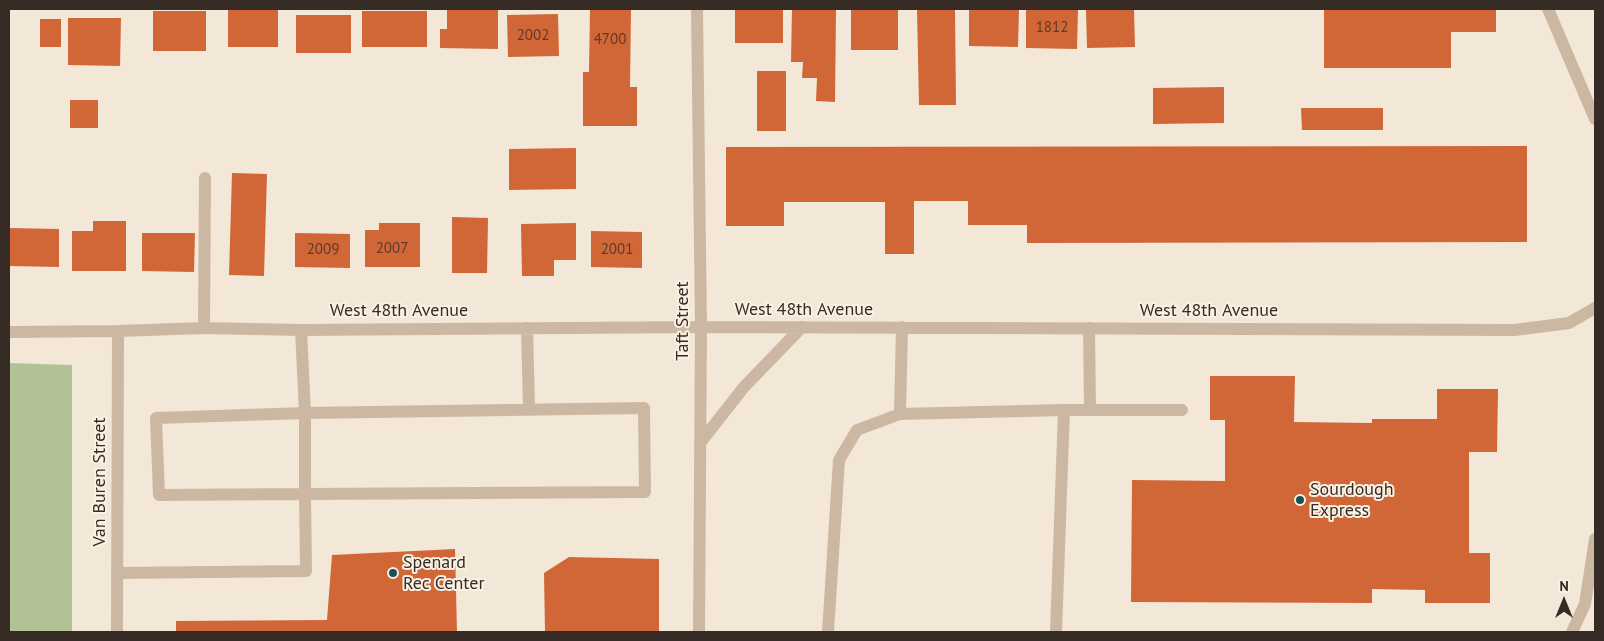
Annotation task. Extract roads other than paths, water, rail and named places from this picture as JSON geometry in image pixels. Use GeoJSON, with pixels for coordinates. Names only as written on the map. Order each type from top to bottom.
{"type":"FeatureCollection","features":[{"type":"Feature","properties":{"kind":"street","name":"Taft Street"},"geometry":{"type":"LineString","coordinates":[[698,9],[701,327],[699,632]]}},
{"type":"Feature","properties":{"kind":"street"},"geometry":{"type":"LineString","coordinates":[[1548,9],[1595,119]]}},
{"type":"Feature","properties":{"kind":"street"},"geometry":{"type":"LineString","coordinates":[[204,328],[205,178]]}},
{"type":"Feature","properties":{"kind":"street","name":"West 48th Avenue"},"geometry":{"type":"LineString","coordinates":[[9,332],[204,328],[302,330],[701,327],[1515,330],[1569,323],[1595,308]]}},
{"type":"Feature","properties":{"kind":"street"},"geometry":{"type":"LineString","coordinates":[[700,443],[744,387],[802,327]]}},
{"type":"Feature","properties":{"kind":"street"},"geometry":{"type":"LineString","coordinates":[[528,328],[529,409]]}},
{"type":"Feature","properties":{"kind":"street"},"geometry":{"type":"LineString","coordinates":[[900,414],[902,328]]}},
{"type":"Feature","properties":{"kind":"street"},"geometry":{"type":"LineString","coordinates":[[1089,328],[1090,410]]}},
{"type":"Feature","properties":{"kind":"street"},"geometry":{"type":"LineString","coordinates":[[117,573],[306,571],[305,413],[302,330]]}},
{"type":"Feature","properties":{"kind":"street","name":"Van Buren Street"},"geometry":{"type":"LineString","coordinates":[[117,632],[118,331]]}},
{"type":"Feature","properties":{"kind":"street"},"geometry":{"type":"LineString","coordinates":[[644,408],[645,492],[159,495],[156,418],[305,413],[644,408]]}},
{"type":"Feature","properties":{"kind":"street"},"geometry":{"type":"LineString","coordinates":[[1056,632],[1064,410]]}},
{"type":"Feature","properties":{"kind":"street"},"geometry":{"type":"LineString","coordinates":[[828,632],[839,460],[857,430],[900,414],[1064,410],[1182,410]]}},
{"type":"Feature","properties":{"kind":"street"},"geometry":{"type":"LineString","coordinates":[[1572,632],[1584,604],[1595,539]]}},
{"type":"Feature","properties":{"kind":"place","name":"Sourdough Express"},"geometry":{"type":"Point","coordinates":[1300,500]}},
{"type":"Feature","properties":{"kind":"place","name":"Spenard Rec Center"},"geometry":{"type":"Point","coordinates":[393,573]}}]}
